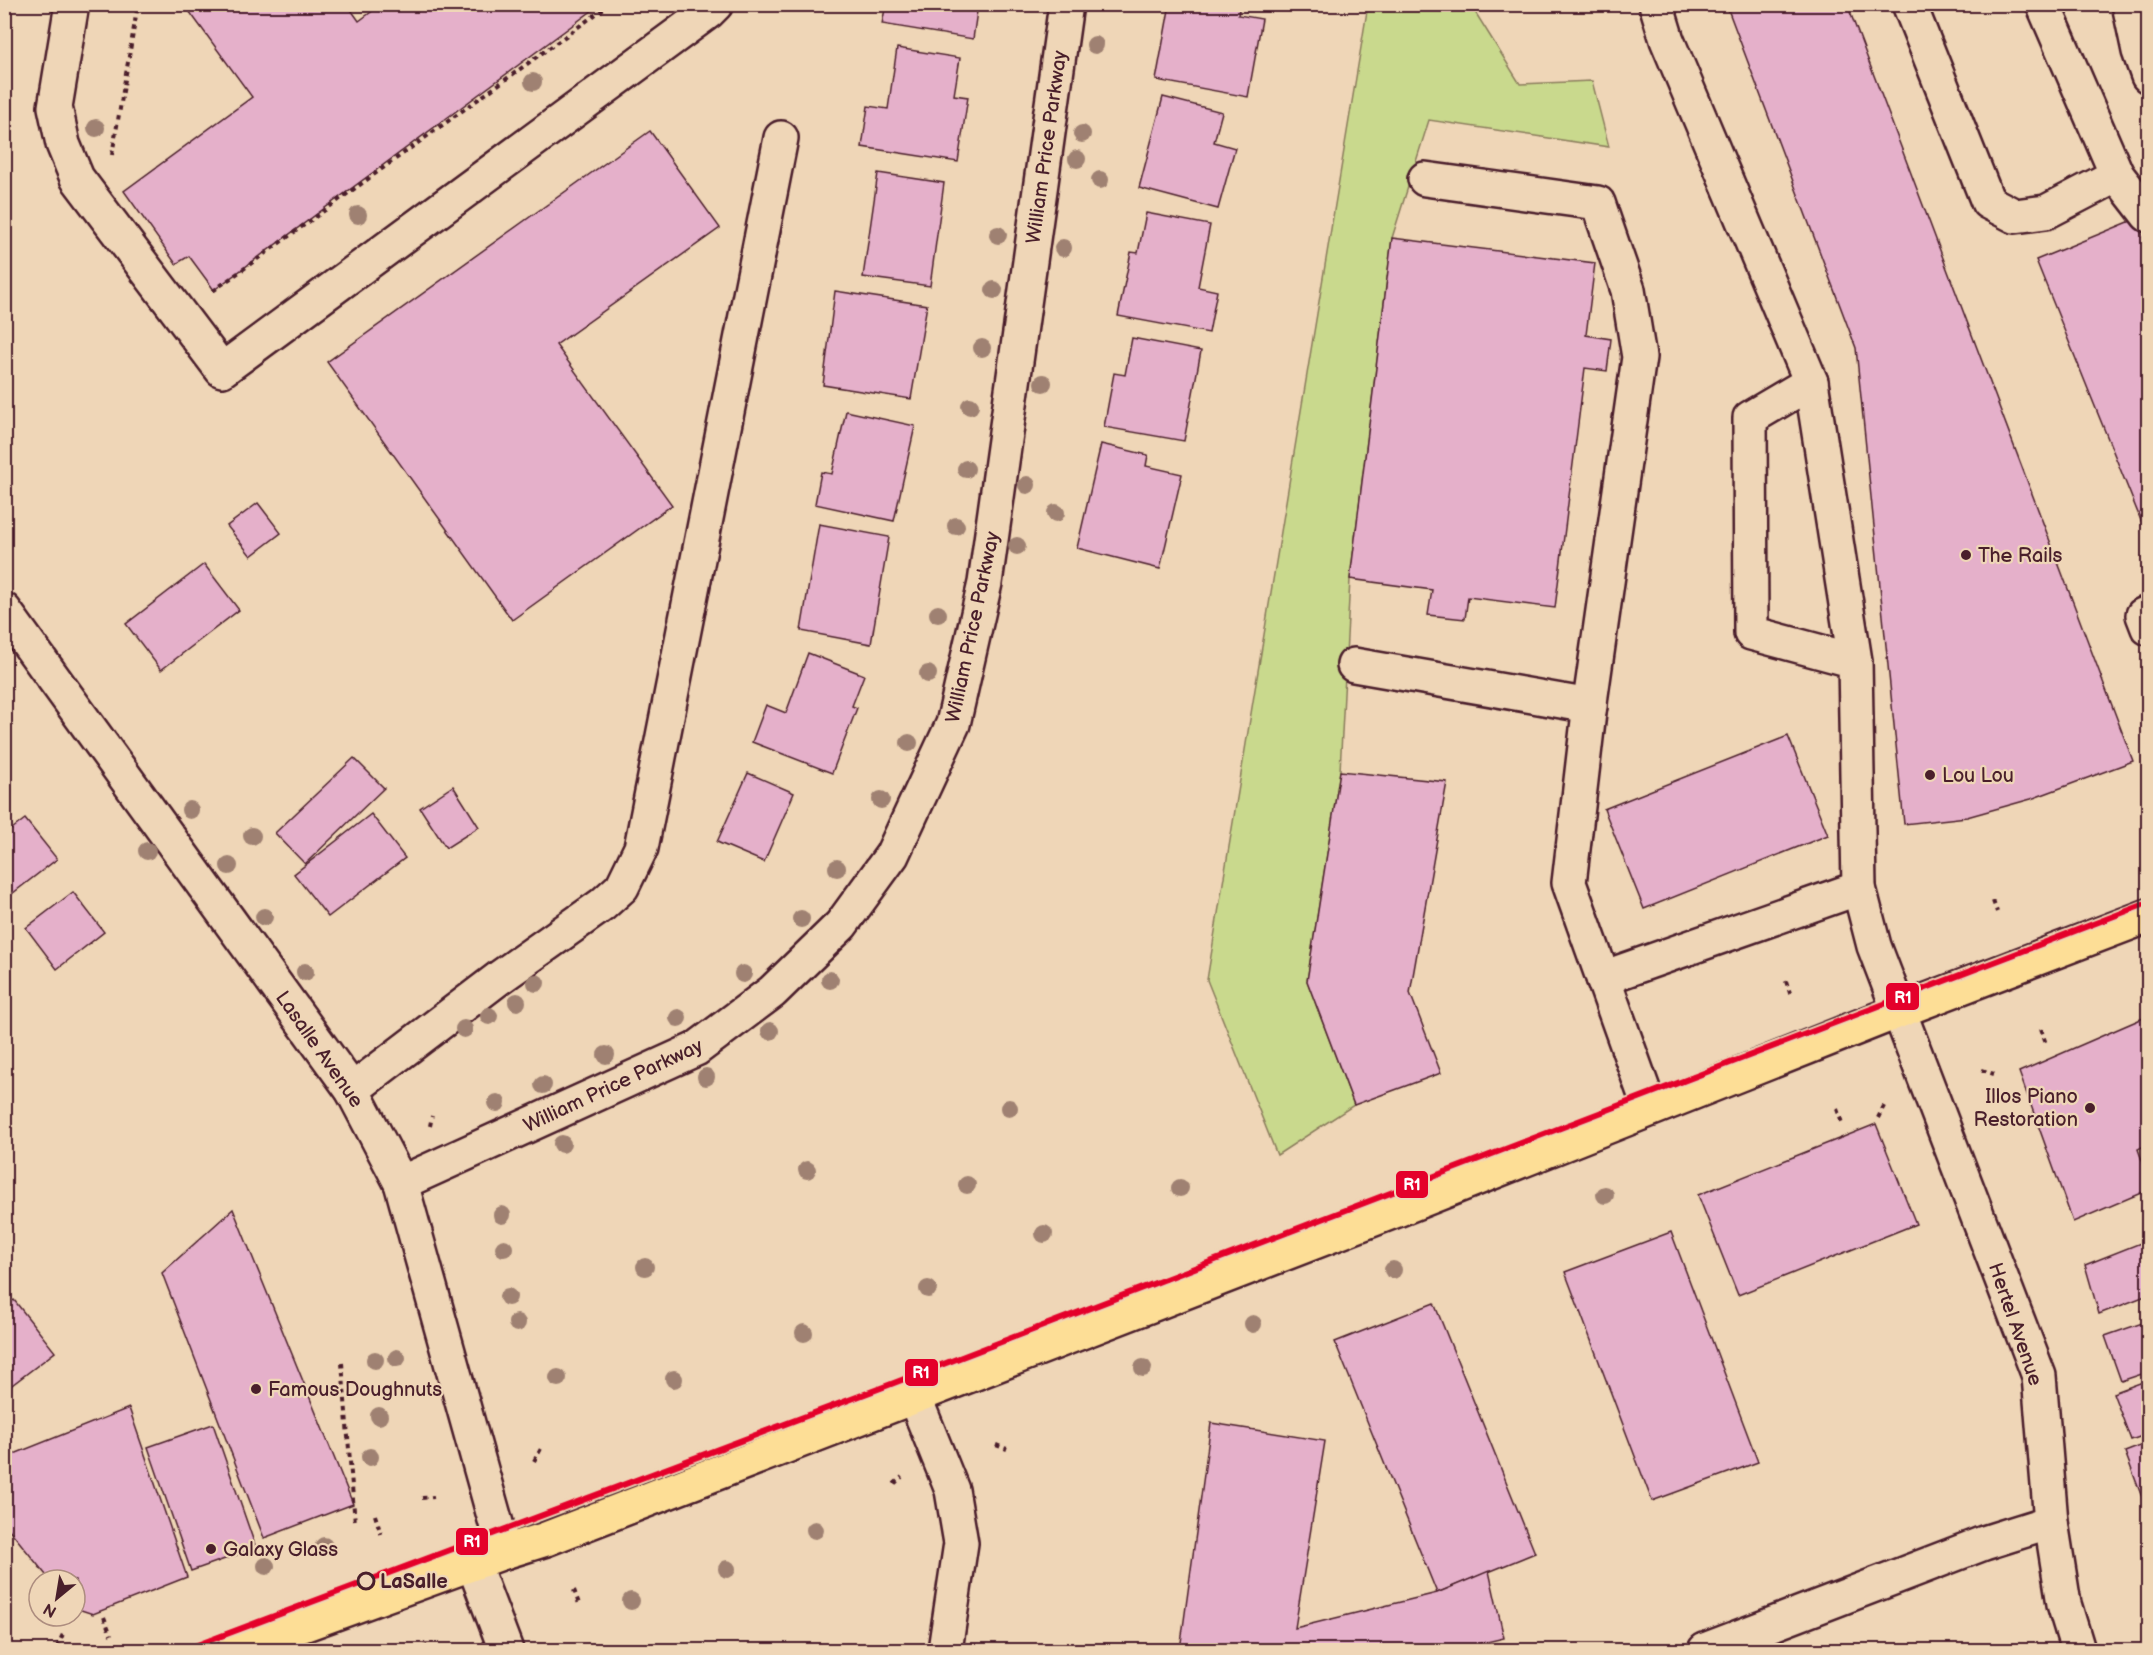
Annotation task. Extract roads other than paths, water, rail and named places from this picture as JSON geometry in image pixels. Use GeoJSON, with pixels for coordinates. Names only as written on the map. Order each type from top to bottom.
{"type":"FeatureCollection","features":[{"type":"Feature","properties":{"kind":"main road"},"geometry":{"type":"LineString","coordinates":[[234,1650],[280,1642],[473,1563],[546,1539],[1397,1210],[1899,1011],[2148,916]]}},
{"type":"Feature","properties":{"kind":"street"},"geometry":{"type":"LineString","coordinates":[[72,4],[55,107],[63,144],[77,178],[222,370],[699,19],[716,4]]}},
{"type":"Feature","properties":{"kind":"street","name":"William Price Parkway"},"geometry":{"type":"LineString","coordinates":[[401,1183],[696,1049],[772,992],[841,926],[892,855],[953,724],[986,583],[1066,4]]}},
{"type":"Feature","properties":{"kind":"street","name":"Hertel Avenue"},"geometry":{"type":"LineString","coordinates":[[1656,4],[1667,40],[1810,382],[1855,661],[1860,888],[1874,946],[2039,1376],[2051,1522],[2064,1604],[2078,1650]]}},
{"type":"Feature","properties":{"kind":"street"},"geometry":{"type":"LineString","coordinates":[[1909,4],[1988,202],[2015,216],[2046,212],[2116,175]]}},
{"type":"Feature","properties":{"kind":"street"},"geometry":{"type":"LineString","coordinates":[[2043,4],[2116,175],[2148,215]]}},
{"type":"Feature","properties":{"kind":"street"},"geometry":{"type":"LineString","coordinates":[[2129,4],[2144,63]]}},
{"type":"Feature","properties":{"kind":"street"},"geometry":{"type":"LineString","coordinates":[[352,1090],[499,978],[602,905],[622,887],[641,848],[781,138]]}},
{"type":"Feature","properties":{"kind":"street"},"geometry":{"type":"LineString","coordinates":[[1425,180],[1598,203],[1628,290],[1639,357],[1590,706],[1569,883],[1650,1109]]}},
{"type":"Feature","properties":{"kind":"street"},"geometry":{"type":"LineString","coordinates":[[1810,382],[1750,418],[1751,633],[1855,661]]}},
{"type":"Feature","properties":{"kind":"street","name":"Lasalle Avenue"},"geometry":{"type":"LineString","coordinates":[[4,610],[352,1090],[401,1183],[504,1552]]}},
{"type":"Feature","properties":{"kind":"street"},"geometry":{"type":"LineString","coordinates":[[2148,613],[2143,615],[2148,628]]}},
{"type":"Feature","properties":{"kind":"street"},"geometry":{"type":"LineString","coordinates":[[1354,665],[1590,706]]}},
{"type":"Feature","properties":{"kind":"street"},"geometry":{"type":"LineString","coordinates":[[1603,978],[1860,888]]}},
{"type":"Feature","properties":{"kind":"street"},"geometry":{"type":"LineString","coordinates":[[915,1396],[952,1490],[961,1543],[945,1650]]}},
{"type":"Feature","properties":{"kind":"street"},"geometry":{"type":"LineString","coordinates":[[1705,1650],[1984,1543],[2051,1522]]}},
{"type":"Feature","properties":{"kind":"street"},"geometry":{"type":"LineString","coordinates":[[473,1563],[506,1650]]}},
{"type":"Feature","properties":{"kind":"place","name":"The Rails"},"geometry":{"type":"Point","coordinates":[1966,555]}},
{"type":"Feature","properties":{"kind":"place","name":"Lou Lou"},"geometry":{"type":"Point","coordinates":[1930,775]}},
{"type":"Feature","properties":{"kind":"place","name":"Illos Piano Restoration"},"geometry":{"type":"Point","coordinates":[2090,1108]}},
{"type":"Feature","properties":{"kind":"place","name":"Famous Doughnuts"},"geometry":{"type":"Point","coordinates":[256,1389]}},
{"type":"Feature","properties":{"kind":"place","name":"Galaxy Glass"},"geometry":{"type":"Point","coordinates":[211,1549]}},
{"type":"Feature","properties":{"kind":"place","name":"LaSalle"},"geometry":{"type":"Point","coordinates":[366,1581]}}]}
